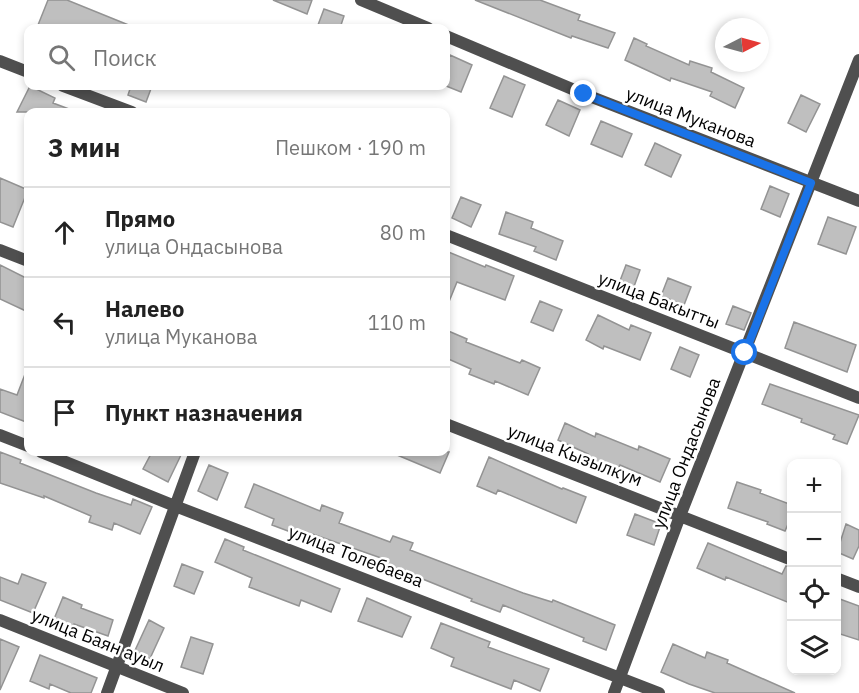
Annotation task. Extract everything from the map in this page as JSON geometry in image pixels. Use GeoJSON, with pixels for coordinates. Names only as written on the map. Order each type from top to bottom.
{"type":"FeatureCollection","features":[{"type":"Feature","properties":{"kind":"street"},"geometry":{"type":"LineString","coordinates":[[361,0],[418,24]]}},
{"type":"Feature","properties":{"kind":"street","name":"улица Муканова"},"geometry":{"type":"LineString","coordinates":[[450,38],[584,94],[859,201]]}},
{"type":"Feature","properties":{"kind":"street","name":"улица Ондасынова"},"geometry":{"type":"LineString","coordinates":[[614,693],[680,516],[859,60]]}},
{"type":"Feature","properties":{"kind":"street"},"geometry":{"type":"LineString","coordinates":[[0,61],[24,70]]}},
{"type":"Feature","properties":{"kind":"street"},"geometry":{"type":"LineString","coordinates":[[74,90],[121,108]]}},
{"type":"Feature","properties":{"kind":"street","name":"улица Бакытты"},"geometry":{"type":"LineString","coordinates":[[450,238],[859,398]]}},
{"type":"Feature","properties":{"kind":"street"},"geometry":{"type":"LineString","coordinates":[[0,250],[24,259]]}},
{"type":"Feature","properties":{"kind":"street","name":"улица Кызылкум"},"geometry":{"type":"LineString","coordinates":[[450,426],[787,558]]}},
{"type":"Feature","properties":{"kind":"street"},"geometry":{"type":"LineString","coordinates":[[0,435],[24,444]]}},
{"type":"Feature","properties":{"kind":"street","name":"улица Толебаева"},"geometry":{"type":"LineString","coordinates":[[51,456],[659,693]]}},
{"type":"Feature","properties":{"kind":"street"},"geometry":{"type":"LineString","coordinates":[[107,693],[194,456]]}},
{"type":"Feature","properties":{"kind":"street"},"geometry":{"type":"LineString","coordinates":[[841,580],[859,587]]}},
{"type":"Feature","properties":{"kind":"street","name":"улица Баян ауыл"},"geometry":{"type":"LineString","coordinates":[[0,620],[183,693]]}},
{"type":"Feature","properties":{"kind":"building"},"geometry":{"type":"Polygon","coordinates":[[[48,0],[67,0],[126,24],[38,24],[48,0]]]}},
{"type":"Feature","properties":{"kind":"building"},"geometry":{"type":"Polygon","coordinates":[[[273,0],[312,0],[307,14],[273,0]]]}},
{"type":"Feature","properties":{"kind":"building"},"geometry":{"type":"Polygon","coordinates":[[[475,0],[540,0],[580,15],[578,20],[615,33],[608,48],[572,36],[571,38],[475,0]]]}},
{"type":"Feature","properties":{"kind":"building"},"geometry":{"type":"Polygon","coordinates":[[[324,9],[344,16],[341,24],[318,24],[324,9]]]}},
{"type":"Feature","properties":{"kind":"building"},"geometry":{"type":"Polygon","coordinates":[[[634,38],[647,44],[646,46],[689,65],[690,61],[712,68],[711,72],[744,88],[735,108],[710,96],[712,92],[671,78],[670,81],[625,60],[634,38]]]}},
{"type":"Feature","properties":{"kind":"building"},"geometry":{"type":"Polygon","coordinates":[[[450,55],[472,65],[461,92],[450,88],[450,55]]]}},
{"type":"Feature","properties":{"kind":"building"},"geometry":{"type":"Polygon","coordinates":[[[504,76],[525,85],[512,117],[490,108],[504,76]]]}},
{"type":"Feature","properties":{"kind":"building"},"geometry":{"type":"Polygon","coordinates":[[[28,90],[38,90],[55,98],[53,103],[66,108],[24,108],[24,112],[17,112],[28,90]]]}},
{"type":"Feature","properties":{"kind":"building"},"geometry":{"type":"Polygon","coordinates":[[[130,90],[150,90],[146,102],[128,95],[130,90]]]}},
{"type":"Feature","properties":{"kind":"building"},"geometry":{"type":"Polygon","coordinates":[[[801,95],[820,104],[806,132],[788,123],[801,95]]]}},
{"type":"Feature","properties":{"kind":"building"},"geometry":{"type":"Polygon","coordinates":[[[558,100],[580,110],[569,136],[546,125],[558,100]]]}},
{"type":"Feature","properties":{"kind":"building"},"geometry":{"type":"Polygon","coordinates":[[[601,121],[632,134],[622,157],[591,144],[601,121]]]}},
{"type":"Feature","properties":{"kind":"building"},"geometry":{"type":"Polygon","coordinates":[[[655,143],[681,155],[671,177],[645,165],[655,143]]]}},
{"type":"Feature","properties":{"kind":"building"},"geometry":{"type":"Polygon","coordinates":[[[0,178],[24,188],[24,200],[13,227],[0,222],[0,178]]]}},
{"type":"Feature","properties":{"kind":"building"},"geometry":{"type":"Polygon","coordinates":[[[770,186],[789,194],[780,217],[761,209],[770,186]]]}},
{"type":"Feature","properties":{"kind":"building"},"geometry":{"type":"Polygon","coordinates":[[[461,197],[481,205],[471,227],[452,218],[461,197]]]}},
{"type":"Feature","properties":{"kind":"building"},"geometry":{"type":"Polygon","coordinates":[[[506,212],[533,222],[531,228],[563,241],[556,260],[534,251],[536,247],[499,234],[506,212]]]}},
{"type":"Feature","properties":{"kind":"building"},"geometry":{"type":"Polygon","coordinates":[[[828,217],[856,227],[846,254],[818,244],[828,217]]]}},
{"type":"Feature","properties":{"kind":"building"},"geometry":{"type":"Polygon","coordinates":[[[450,253],[514,276],[505,300],[457,282],[450,299],[450,253]]]}},
{"type":"Feature","properties":{"kind":"building"},"geometry":{"type":"Polygon","coordinates":[[[0,265],[24,277],[24,310],[0,299],[0,265]]]}},
{"type":"Feature","properties":{"kind":"building"},"geometry":{"type":"Polygon","coordinates":[[[626,265],[640,270],[632,292],[618,286],[626,265]]]}},
{"type":"Feature","properties":{"kind":"building"},"geometry":{"type":"Polygon","coordinates":[[[668,278],[691,287],[684,305],[661,296],[668,278]]]}},
{"type":"Feature","properties":{"kind":"building"},"geometry":{"type":"Polygon","coordinates":[[[540,301],[562,310],[553,331],[531,322],[540,301]]]}},
{"type":"Feature","properties":{"kind":"building"},"geometry":{"type":"Polygon","coordinates":[[[733,306],[751,313],[744,330],[726,324],[733,306]]]}},
{"type":"Feature","properties":{"kind":"building"},"geometry":{"type":"Polygon","coordinates":[[[598,315],[629,330],[631,325],[651,333],[640,360],[604,346],[603,349],[586,340],[598,315]]]}},
{"type":"Feature","properties":{"kind":"building"},"geometry":{"type":"Polygon","coordinates":[[[794,322],[856,345],[847,372],[785,348],[794,322]]]}},
{"type":"Feature","properties":{"kind":"building"},"geometry":{"type":"Polygon","coordinates":[[[450,332],[467,339],[466,342],[520,363],[522,360],[540,368],[528,395],[495,381],[494,384],[469,374],[471,369],[450,360],[450,332]]]}},
{"type":"Feature","properties":{"kind":"building"},"geometry":{"type":"Polygon","coordinates":[[[680,347],[699,355],[690,377],[671,369],[680,347]]]}},
{"type":"Feature","properties":{"kind":"building"},"geometry":{"type":"Polygon","coordinates":[[[24,377],[24,421],[0,412],[0,389],[17,395],[24,377]]]}},
{"type":"Feature","properties":{"kind":"building"},"geometry":{"type":"Polygon","coordinates":[[[770,384],[859,415],[847,444],[833,439],[835,435],[801,422],[802,419],[762,404],[770,384]]]}},
{"type":"Feature","properties":{"kind":"building"},"geometry":{"type":"Polygon","coordinates":[[[565,423],[595,437],[596,433],[638,450],[639,446],[670,459],[660,482],[620,465],[617,471],[586,459],[588,454],[558,440],[565,423]]]}},
{"type":"Feature","properties":{"kind":"building"},"geometry":{"type":"Polygon","coordinates":[[[0,452],[21,460],[20,463],[96,493],[131,505],[133,499],[152,507],[140,534],[114,523],[112,530],[89,522],[91,516],[44,496],[44,498],[0,483],[0,452]]]}},
{"type":"Feature","properties":{"kind":"building"},"geometry":{"type":"Polygon","coordinates":[[[150,456],[181,456],[168,482],[143,469],[150,456]]]}},
{"type":"Feature","properties":{"kind":"building"},"geometry":{"type":"Polygon","coordinates":[[[400,456],[447,456],[440,473],[400,456]]]}},
{"type":"Feature","properties":{"kind":"building"},"geometry":{"type":"Polygon","coordinates":[[[489,457],[586,497],[576,523],[498,490],[496,494],[477,486],[489,457]]]}},
{"type":"Feature","properties":{"kind":"building"},"geometry":{"type":"Polygon","coordinates":[[[209,465],[228,473],[217,500],[198,491],[209,465]]]}},
{"type":"Feature","properties":{"kind":"building"},"geometry":{"type":"Polygon","coordinates":[[[737,482],[761,490],[760,493],[787,503],[787,526],[785,531],[767,524],[768,522],[728,508],[737,482]]]}},
{"type":"Feature","properties":{"kind":"building"},"geometry":{"type":"Polygon","coordinates":[[[254,484],[320,511],[322,505],[343,513],[339,523],[390,542],[393,536],[413,543],[410,550],[523,593],[552,602],[553,600],[615,625],[606,650],[583,641],[584,638],[503,605],[500,612],[471,601],[472,599],[383,563],[384,559],[298,529],[296,534],[272,525],[274,519],[245,507],[254,484]]]}},
{"type":"Feature","properties":{"kind":"building"},"geometry":{"type":"Polygon","coordinates":[[[635,514],[661,524],[654,545],[627,535],[635,514]]]}},
{"type":"Feature","properties":{"kind":"building"},"geometry":{"type":"Polygon","coordinates":[[[846,524],[859,530],[859,546],[853,559],[841,554],[841,540],[846,524]]]}},
{"type":"Feature","properties":{"kind":"building"},"geometry":{"type":"Polygon","coordinates":[[[225,539],[244,547],[243,550],[340,589],[331,612],[301,600],[299,606],[249,587],[252,578],[215,562],[225,539]]]}},
{"type":"Feature","properties":{"kind":"building"},"geometry":{"type":"Polygon","coordinates":[[[708,543],[782,574],[787,566],[787,602],[726,577],[725,580],[697,568],[708,543]]]}},
{"type":"Feature","properties":{"kind":"building"},"geometry":{"type":"Polygon","coordinates":[[[182,564],[203,572],[194,594],[174,586],[182,564]]]}},
{"type":"Feature","properties":{"kind":"building"},"geometry":{"type":"Polygon","coordinates":[[[22,574],[46,583],[33,613],[0,600],[0,577],[18,584],[22,574]]]}},
{"type":"Feature","properties":{"kind":"building"},"geometry":{"type":"Polygon","coordinates":[[[63,597],[82,605],[81,608],[113,620],[108,636],[74,624],[73,627],[54,619],[63,597]]]}},
{"type":"Feature","properties":{"kind":"building"},"geometry":{"type":"Polygon","coordinates":[[[367,598],[411,617],[402,637],[358,621],[367,598]]]}},
{"type":"Feature","properties":{"kind":"building"},"geometry":{"type":"Polygon","coordinates":[[[841,599],[859,606],[859,640],[841,634],[841,599]]]}},
{"type":"Feature","properties":{"kind":"building"},"geometry":{"type":"Polygon","coordinates":[[[149,620],[164,628],[147,665],[132,657],[149,620]]]}},
{"type":"Feature","properties":{"kind":"building"},"geometry":{"type":"Polygon","coordinates":[[[441,623],[490,642],[488,647],[549,669],[540,691],[514,680],[511,689],[451,666],[454,658],[431,648],[441,623]]]}},
{"type":"Feature","properties":{"kind":"building"},"geometry":{"type":"Polygon","coordinates":[[[191,637],[213,644],[203,674],[181,667],[191,637]]]}},
{"type":"Feature","properties":{"kind":"building"},"geometry":{"type":"Polygon","coordinates":[[[0,639],[19,647],[0,690],[0,639]]]}},
{"type":"Feature","properties":{"kind":"building"},"geometry":{"type":"Polygon","coordinates":[[[673,644],[705,658],[707,652],[728,660],[727,663],[795,693],[715,693],[689,684],[661,672],[673,644]]]}},
{"type":"Feature","properties":{"kind":"building"},"geometry":{"type":"Polygon","coordinates":[[[40,655],[97,678],[91,693],[71,693],[50,684],[49,689],[30,681],[40,655]]]}},
{"type":"Feature","properties":{"kind":"route"},"geometry":{"type":"LineString","coordinates":[[584,94],[811,183],[745,353]]}}]}
